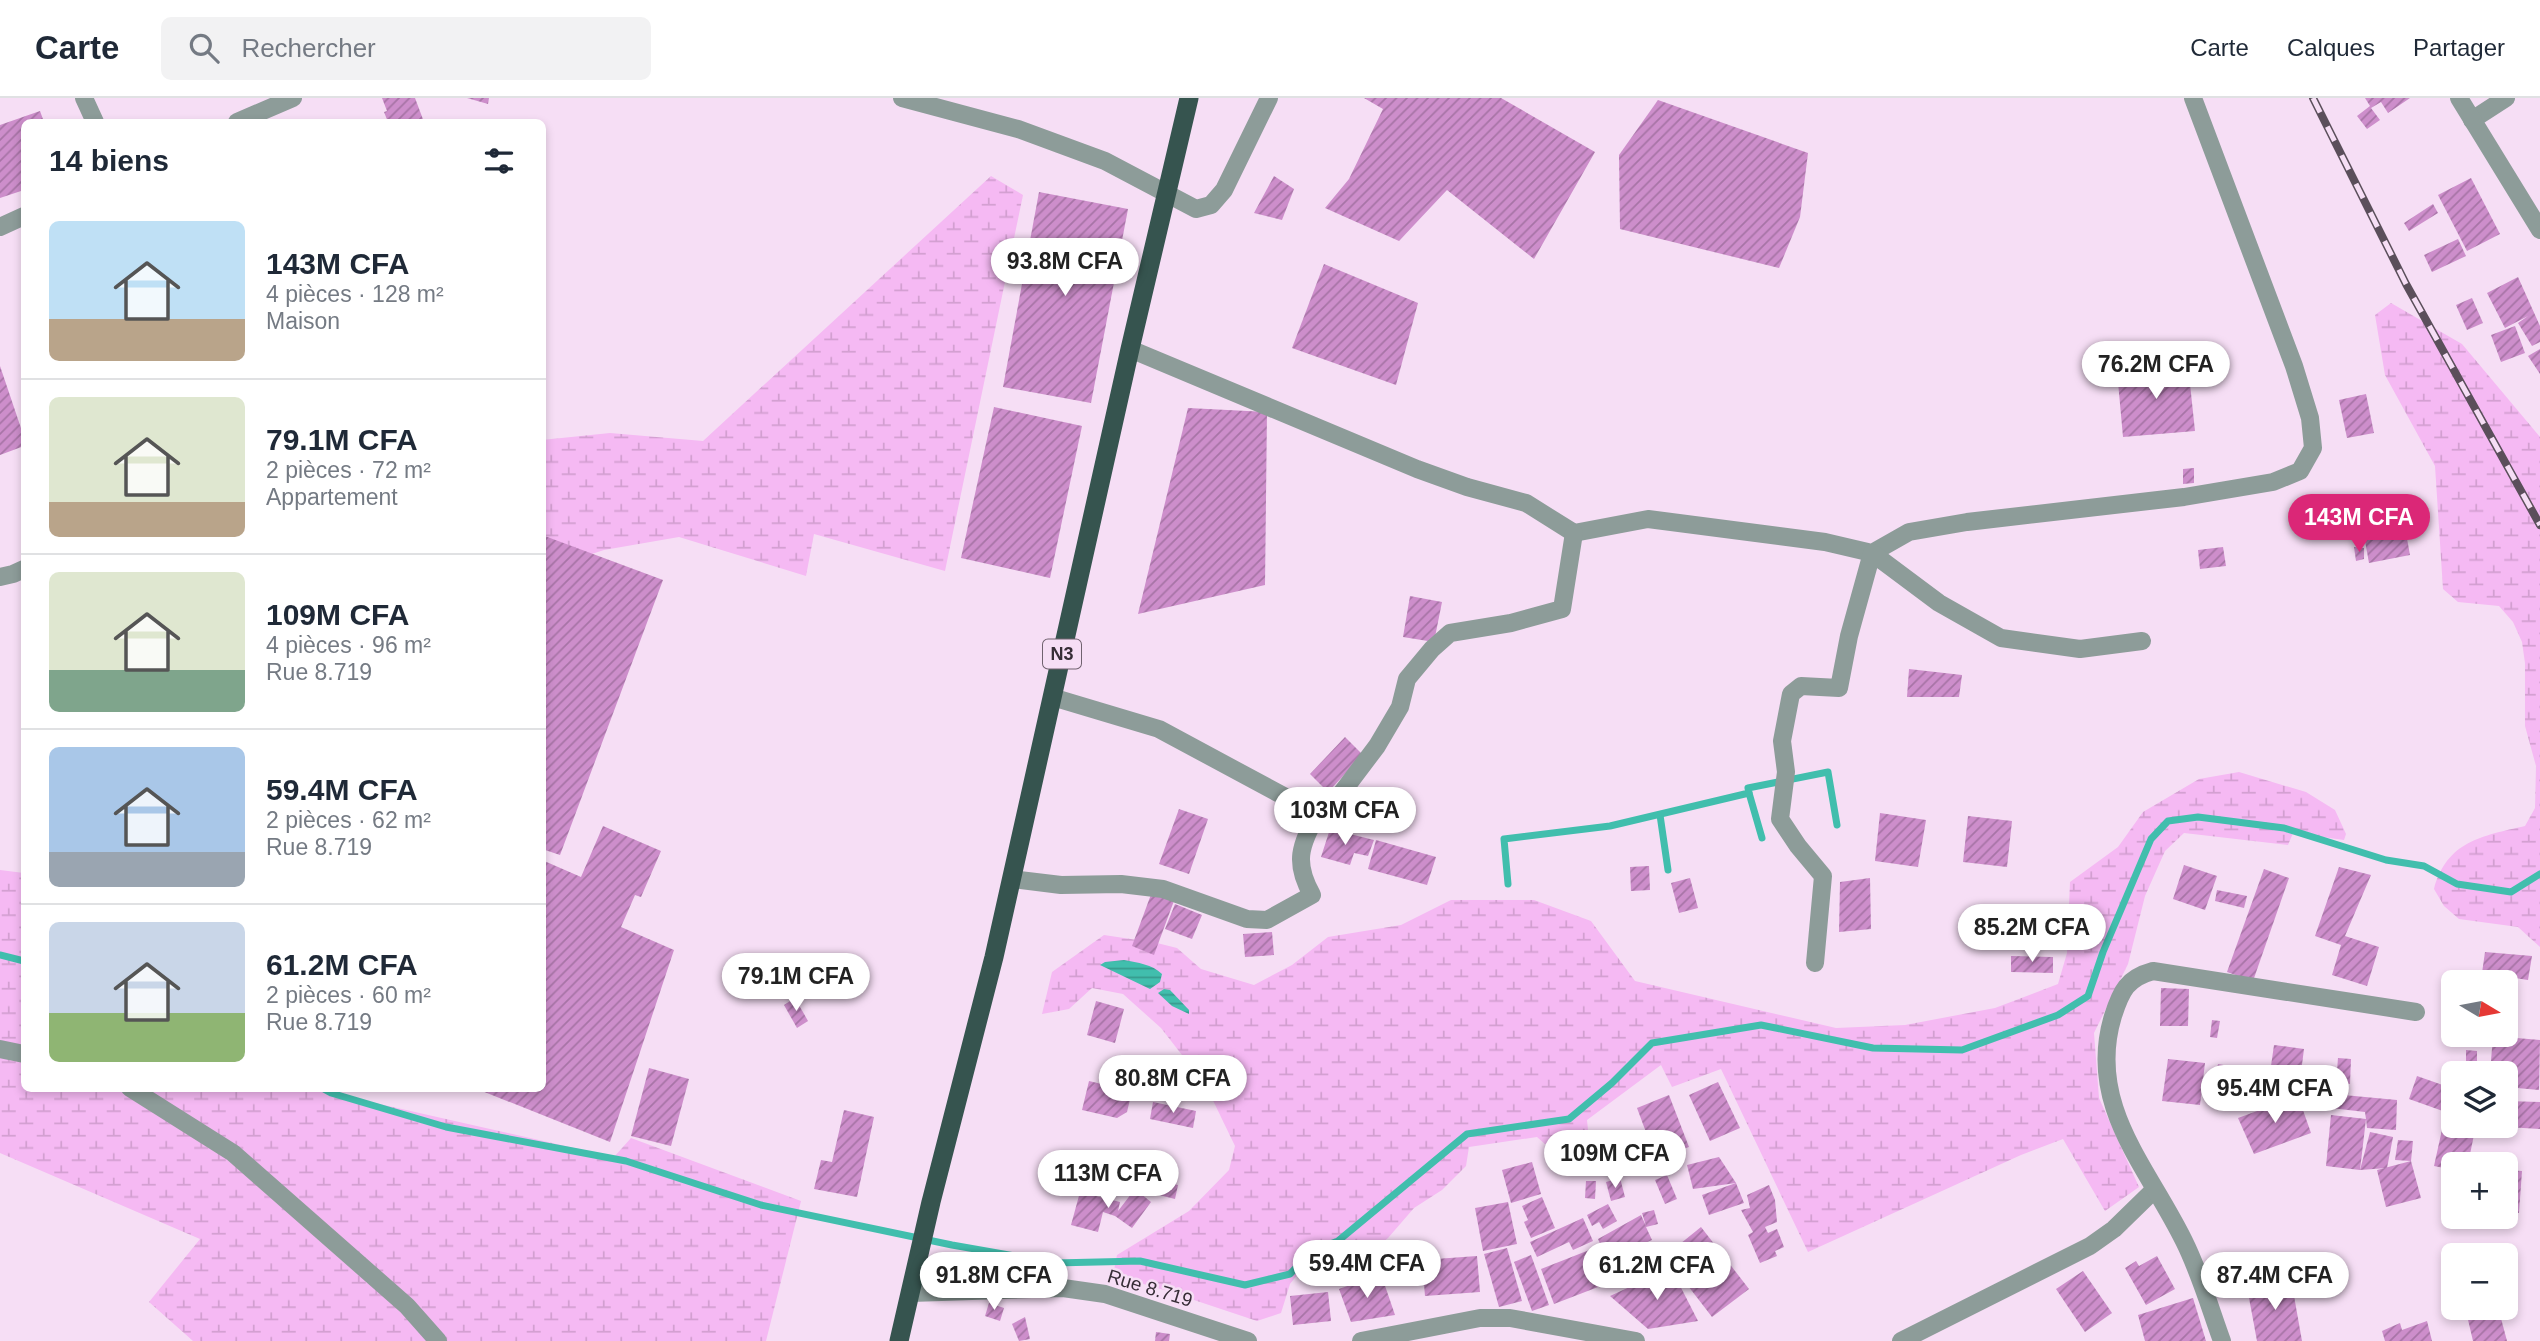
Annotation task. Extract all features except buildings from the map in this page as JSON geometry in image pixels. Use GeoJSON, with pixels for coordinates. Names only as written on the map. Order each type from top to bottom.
{"type":"FeatureCollection","features":[{"type":"Feature","properties":{"kind":"highway","name":"N3"},"geometry":{"type":"LineString","coordinates":[[899,1341],[1012,879],[1189,98]]}},
{"type":"Feature","properties":{"kind":"street"},"geometry":{"type":"LineString","coordinates":[[84,98],[94,119]]}},
{"type":"Feature","properties":{"kind":"street"},"geometry":{"type":"LineString","coordinates":[[244,119],[293,98]]}},
{"type":"Feature","properties":{"kind":"street"},"geometry":{"type":"LineString","coordinates":[[902,98],[1018,129],[1105,161],[1196,209],[1210,205],[1224,190],[1269,98]]}},
{"type":"Feature","properties":{"kind":"street"},"geometry":{"type":"LineString","coordinates":[[1815,963],[1823,876],[1780,819],[1786,772],[1782,741],[1791,694],[1801,687],[1839,688],[1849,636],[1872,553],[1909,532],[1967,522],[2184,497],[2273,482],[2300,471],[2313,449],[2311,418],[2294,366],[2193,98]]}},
{"type":"Feature","properties":{"kind":"street"},"geometry":{"type":"LineString","coordinates":[[2459,98],[2540,230]]}},
{"type":"Feature","properties":{"kind":"street"},"geometry":{"type":"LineString","coordinates":[[2472,120],[2505,98]]}},
{"type":"Feature","properties":{"kind":"street"},"geometry":{"type":"LineString","coordinates":[[0,227],[21,217]]}},
{"type":"Feature","properties":{"kind":"street"},"geometry":{"type":"LineString","coordinates":[[1130,349],[1416,469],[1526,503],[1574,533],[1648,519],[1825,542],[1872,553],[1939,603],[2001,638],[2080,649],[2142,640]]}},
{"type":"Feature","properties":{"kind":"street"},"geometry":{"type":"LineString","coordinates":[[1012,879],[1039,884],[1122,884],[1163,889],[1247,919],[1267,920],[1312,895],[1303,878],[1301,846],[1317,814],[1340,795],[1377,746],[1400,708],[1407,679],[1450,633],[1511,623],[1562,609],[1574,533]]}},
{"type":"Feature","properties":{"kind":"street"},"geometry":{"type":"LineString","coordinates":[[0,577],[21,571]]}},
{"type":"Feature","properties":{"kind":"street"},"geometry":{"type":"LineString","coordinates":[[1052,697],[1158,729],[1317,814]]}},
{"type":"Feature","properties":{"kind":"street"},"geometry":{"type":"LineString","coordinates":[[2222,1341],[2185,1241],[2154,1190],[2113,1109],[2106,1078],[2109,1030],[2119,999],[2136,976],[2153,971],[2416,1012]]}},
{"type":"Feature","properties":{"kind":"street"},"geometry":{"type":"LineString","coordinates":[[0,1049],[21,1053]]}},
{"type":"Feature","properties":{"kind":"street"},"geometry":{"type":"LineString","coordinates":[[137,1092],[233,1153],[407,1306],[439,1341]]}},
{"type":"Feature","properties":{"kind":"street"},"geometry":{"type":"LineString","coordinates":[[1901,1341],[2090,1247],[2114,1229],[2154,1190]]}},
{"type":"Feature","properties":{"kind":"street","name":"Rue 8.719"},"geometry":{"type":"LineString","coordinates":[[911,1293],[1063,1288],[1105,1294],[1248,1341]]}},
{"type":"Feature","properties":{"kind":"street"},"geometry":{"type":"LineString","coordinates":[[1362,1341],[1480,1318],[1510,1318],[1636,1341]]}},
{"type":"Feature","properties":{"kind":"green space"},"geometry":{"type":"Polygon","coordinates":[[[991,176],[1023,195],[945,571],[814,534],[806,576],[679,537],[604,550],[546,569],[546,440],[610,433],[703,441],[991,176]]]}},
{"type":"Feature","properties":{"kind":"green space"},"geometry":{"type":"Polygon","coordinates":[[[2391,303],[2462,344],[2540,437],[2540,947],[2518,927],[2459,919],[2444,906],[2434,889],[2448,860],[2468,843],[2494,833],[2525,826],[2535,808],[2536,766],[2525,726],[2525,663],[2522,642],[2513,622],[2499,606],[2458,602],[2443,589],[2435,466],[2385,375],[2375,315],[2391,303]]]}},
{"type":"Feature","properties":{"kind":"green space"},"geometry":{"type":"Polygon","coordinates":[[[2239,772],[2306,792],[2335,810],[2346,834],[2344,840],[2293,833],[2288,845],[2184,833],[2165,851],[2145,896],[2128,964],[2094,1033],[2099,1098],[2139,1187],[2105,1211],[2063,1139],[2021,1155],[1808,1252],[1721,1069],[1672,1087],[1661,1065],[1587,1120],[1589,1140],[1564,1161],[1537,1137],[1469,1147],[1466,1166],[1442,1190],[1414,1208],[1388,1238],[1370,1253],[1326,1254],[1305,1265],[1290,1284],[1281,1313],[1257,1321],[1113,1275],[1117,1255],[1189,1211],[1229,1170],[1235,1146],[1206,1086],[1161,1028],[1123,994],[1092,988],[1069,1009],[1042,1014],[1052,972],[1104,935],[1177,948],[1201,969],[1254,985],[1292,965],[1328,937],[1401,925],[1451,900],[1534,900],[1591,921],[1635,981],[1836,1028],[1905,1025],[1995,1008],[2058,984],[2067,953],[2070,882],[2118,847],[2143,812],[2199,779],[2239,772]]]}},
{"type":"Feature","properties":{"kind":"green space"},"geometry":{"type":"Polygon","coordinates":[[[0,870],[21,873],[21,1092],[328,1092],[614,1157],[631,1138],[801,1201],[766,1341],[193,1341],[149,1302],[200,1239],[0,1153],[0,870]]]}},
{"type":"Feature","properties":{"kind":"shaded area"},"geometry":{"type":"Polygon","coordinates":[[[1124,960],[1154,968],[1162,974],[1160,982],[1150,989],[1100,965],[1124,960]]]}},
{"type":"Feature","properties":{"kind":"shaded area"},"geometry":{"type":"Polygon","coordinates":[[[1164,989],[1170,990],[1189,1010],[1189,1014],[1172,1006],[1158,993],[1164,989]]]}},
{"type":"Feature","properties":{"kind":"waterway"},"geometry":{"type":"LineString","coordinates":[[1508,884],[1504,839],[1610,826],[1749,793],[1748,788],[1828,772],[1837,825]]}},
{"type":"Feature","properties":{"kind":"waterway"},"geometry":{"type":"LineString","coordinates":[[1749,793],[1762,838]]}},
{"type":"Feature","properties":{"kind":"waterway"},"geometry":{"type":"LineString","coordinates":[[1660,815],[1668,870]]}},
{"type":"Feature","properties":{"kind":"waterway"},"geometry":{"type":"LineString","coordinates":[[329,1092],[446,1127],[626,1161],[761,1205],[952,1245],[1055,1263],[1140,1261],[1245,1285],[1290,1274],[1312,1251],[1338,1241],[1467,1134],[1569,1119],[1612,1083],[1652,1043],[1761,1025],[1873,1048],[1962,1050],[2058,1015],[2088,996],[2103,952],[2151,839],[2168,821],[2198,817],[2284,828],[2386,860],[2424,866],[2457,884],[2511,892],[2540,874]]}},
{"type":"Feature","properties":{"kind":"waterway"},"geometry":{"type":"LineString","coordinates":[[0,955],[21,960]]}},
{"type":"Feature","properties":{"kind":"railway"},"geometry":{"type":"LineString","coordinates":[[2313,98],[2406,284],[2540,525]]}}]}
